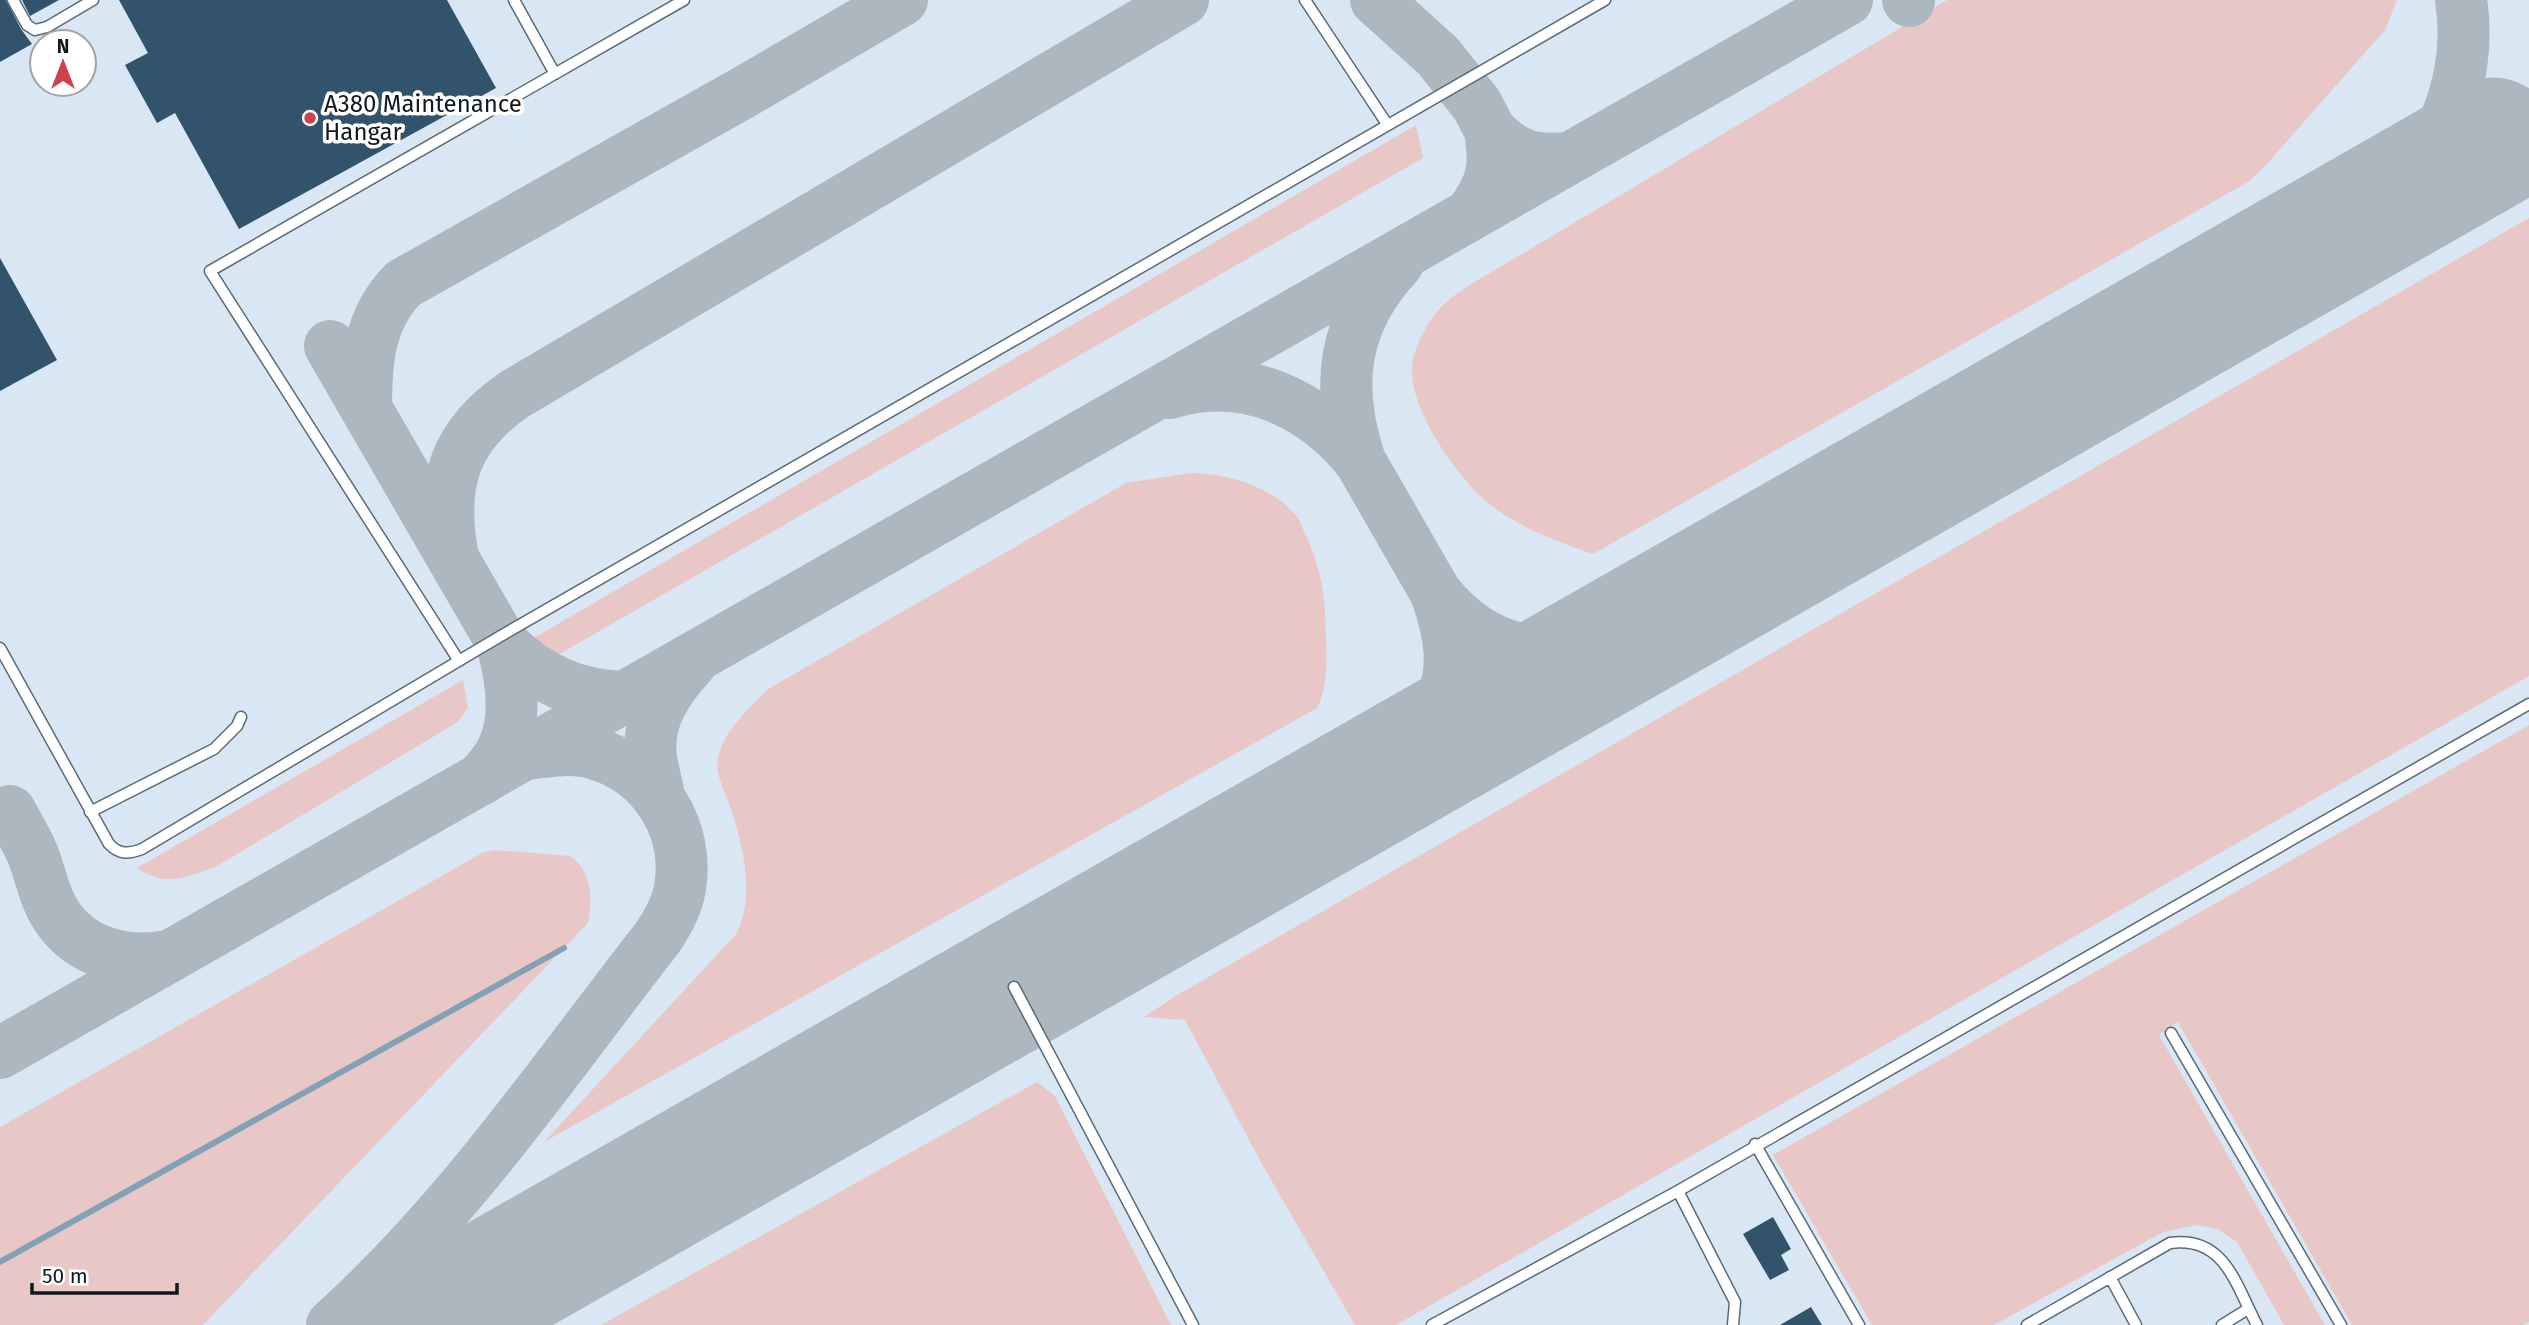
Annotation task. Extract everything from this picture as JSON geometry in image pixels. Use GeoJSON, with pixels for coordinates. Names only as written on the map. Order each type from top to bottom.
{"type":"FeatureCollection","features":[{"type":"Feature","properties":{"kind":"lane"},"geometry":{"type":"LineString","coordinates":[[13,0],[27,25],[35,30],[47,27],[93,0]]}},
{"type":"Feature","properties":{"kind":"lane"},"geometry":{"type":"LineString","coordinates":[[514,0],[555,74]]}},
{"type":"Feature","properties":{"kind":"lane"},"geometry":{"type":"LineString","coordinates":[[459,661],[210,271],[684,0]]}},
{"type":"Feature","properties":{"kind":"lane"},"geometry":{"type":"LineString","coordinates":[[1306,0],[1387,124]]}},
{"type":"Feature","properties":{"kind":"lane"},"geometry":{"type":"LineString","coordinates":[[0,648],[109,844],[117,852],[130,853],[142,849],[459,661],[1605,0]]}},
{"type":"Feature","properties":{"kind":"lane"},"geometry":{"type":"LineString","coordinates":[[1432,1325],[1678,1191],[1755,1144],[2529,704]]}},
{"type":"Feature","properties":{"kind":"lane"},"geometry":{"type":"LineString","coordinates":[[90,812],[214,749],[233,732],[241,717]]}},
{"type":"Feature","properties":{"kind":"lane"},"geometry":{"type":"LineString","coordinates":[[1014,987],[1194,1325]]}},
{"type":"Feature","properties":{"kind":"lane"},"geometry":{"type":"LineString","coordinates":[[2171,1032],[2341,1325]]}},
{"type":"Feature","properties":{"kind":"lane"},"geometry":{"type":"LineString","coordinates":[[1755,1144],[1859,1325]]}},
{"type":"Feature","properties":{"kind":"lane"},"geometry":{"type":"LineString","coordinates":[[1678,1191],[1735,1302],[1732,1325]]}},
{"type":"Feature","properties":{"kind":"lane"},"geometry":{"type":"LineString","coordinates":[[2027,1325],[2170,1243],[2185,1241],[2212,1250],[2223,1261],[2257,1325]]}},
{"type":"Feature","properties":{"kind":"lane"},"geometry":{"type":"LineString","coordinates":[[2110,1277],[2136,1325]]}},
{"type":"Feature","properties":{"kind":"lane"},"geometry":{"type":"LineString","coordinates":[[2222,1325],[2248,1309]]}},
{"type":"Feature","properties":{"kind":"shaded area"},"geometry":{"type":"Polygon","coordinates":[[[0,0],[2529,0],[2529,1325],[0,1325],[0,0]]]}},
{"type":"Feature","properties":{"kind":"shaded area"},"geometry":{"type":"Polygon","coordinates":[[[1947,0],[2397,0],[2385,30],[2248,182],[1593,554],[1526,527],[1488,503],[1463,477],[1437,441],[1418,402],[1413,384],[1412,367],[1417,346],[1427,325],[1441,307],[1474,282],[1947,0]]]}},
{"type":"Feature","properties":{"kind":"shaded area"},"geometry":{"type":"Polygon","coordinates":[[[1416,125],[1423,158],[549,660],[525,643],[1416,125]]]}},
{"type":"Feature","properties":{"kind":"shaded area"},"geometry":{"type":"Polygon","coordinates":[[[2529,218],[2529,676],[1396,1325],[1355,1325],[1263,1166],[1185,1020],[1144,1017],[1177,995],[2529,218]]]}},
{"type":"Feature","properties":{"kind":"shaded area"},"geometry":{"type":"Polygon","coordinates":[[[1191,473],[1234,479],[1263,490],[1287,506],[1300,521],[1319,573],[1325,608],[1326,672],[1317,708],[544,1142],[737,933],[746,901],[745,866],[738,832],[717,764],[721,748],[731,729],[753,704],[768,689],[1126,483],[1191,473]]]}},
{"type":"Feature","properties":{"kind":"shaded area"},"geometry":{"type":"Polygon","coordinates":[[[463,680],[468,708],[458,722],[217,866],[177,879],[157,878],[137,868],[463,680]]]}},
{"type":"Feature","properties":{"kind":"shaded area"},"geometry":{"type":"Polygon","coordinates":[[[2529,725],[2529,1322],[2523,1325],[2352,1325],[2178,1022],[2159,1035],[2325,1325],[2284,1325],[2237,1242],[2218,1229],[2197,1225],[2163,1232],[1994,1325],[1872,1325],[1773,1155],[2529,725]]]}},
{"type":"Feature","properties":{"kind":"shaded area"},"geometry":{"type":"Polygon","coordinates":[[[495,850],[570,856],[587,877],[590,895],[588,923],[203,1325],[0,1325],[0,1127],[484,852],[495,850]]]}},
{"type":"Feature","properties":{"kind":"shaded area"},"geometry":{"type":"Polygon","coordinates":[[[1037,1082],[1055,1096],[1171,1325],[601,1325],[1037,1082]]]}},
{"type":"Feature","properties":{"kind":"building"},"geometry":{"type":"Polygon","coordinates":[[[0,0],[6,0],[28,39],[28,46],[0,62],[0,0]]]}},
{"type":"Feature","properties":{"kind":"building"},"geometry":{"type":"Polygon","coordinates":[[[22,0],[59,0],[30,16],[22,0]]]}},
{"type":"Feature","properties":{"kind":"building","name":"A380 Maintenance Hangar"},"geometry":{"type":"Polygon","coordinates":[[[119,0],[447,0],[496,88],[239,229],[175,113],[157,123],[125,65],[148,53],[119,0]]]}},
{"type":"Feature","properties":{"kind":"building"},"geometry":{"type":"Polygon","coordinates":[[[0,258],[57,360],[0,391],[0,258]]]}},
{"type":"Feature","properties":{"kind":"building"},"geometry":{"type":"Polygon","coordinates":[[[1773,1217],[1791,1249],[1781,1255],[1789,1270],[1770,1280],[1743,1234],[1773,1217]]]}},
{"type":"Feature","properties":{"kind":"building"},"geometry":{"type":"Polygon","coordinates":[[[1811,1307],[1822,1325],[1780,1325],[1811,1307]]]}},
{"type":"Feature","properties":{"kind":"waterway"},"geometry":{"type":"LineString","coordinates":[[0,1262],[564,948]]}},
{"type":"Feature","properties":{"kind":"taxiway"},"geometry":{"type":"LineString","coordinates":[[366,407],[367,373],[376,326],[383,311],[403,284],[902,0]]}},
{"type":"Feature","properties":{"kind":"taxiway"},"geometry":{"type":"LineString","coordinates":[[452,552],[448,504],[456,462],[478,426],[515,394],[1183,0]]}},
{"type":"Feature","properties":{"kind":"taxiway"},"geometry":{"type":"LineString","coordinates":[[1376,0],[1438,56],[1477,105],[1490,130]]}},
{"type":"Feature","properties":{"kind":"taxiway"},"geometry":{"type":"LineString","coordinates":[[0,1053],[1847,0]]}},
{"type":"Feature","properties":{"kind":"taxiway"},"geometry":{"type":"LineString","coordinates":[[2372,211],[2416,170],[2443,126],[2451,106],[2461,64],[2461,0]]}},
{"type":"Feature","properties":{"kind":"taxiway"},"geometry":{"type":"LineString","coordinates":[[1470,215],[1484,194],[1491,175],[1493,155],[1490,130],[1517,152],[1535,158],[1570,158]]}},
{"type":"Feature","properties":{"kind":"taxiway"},"geometry":{"type":"LineString","coordinates":[[1170,393],[1198,387],[1224,386],[1251,389],[1275,397],[1299,408],[1321,423],[1342,440],[1360,461],[1348,407],[1346,381],[1349,356],[1365,309],[1398,263]]}},
{"type":"Feature","properties":{"kind":"taxiway"},"geometry":{"type":"LineString","coordinates":[[330,346],[502,643],[512,696],[508,736],[493,765],[480,780]]}},
{"type":"Feature","properties":{"kind":"taxiway"},"geometry":{"type":"LineString","coordinates":[[1360,461],[1436,593]]}},
{"type":"Feature","properties":{"kind":"taxiway"},"geometry":{"type":"LineString","coordinates":[[1381,778],[1420,735],[1443,696],[1449,675],[1449,652],[1436,593],[1476,630],[1498,642],[1520,649],[1569,652],[1622,642]]}},
{"type":"Feature","properties":{"kind":"taxiway"},"geometry":{"type":"LineString","coordinates":[[502,643],[529,666],[558,683],[590,693],[625,697]]}},
{"type":"Feature","properties":{"kind":"taxiway"},"geometry":{"type":"LineString","coordinates":[[659,797],[650,744],[655,718],[666,694],[691,663]]}},
{"type":"Feature","properties":{"kind":"taxiway"},"geometry":{"type":"LineString","coordinates":[[332,1325],[378,1281],[463,1188],[658,937],[677,901],[682,866],[679,845],[664,805],[651,788],[617,762],[596,754],[570,750],[527,754]]}},
{"type":"Feature","properties":{"kind":"taxiway"},"geometry":{"type":"LineString","coordinates":[[10,811],[31,849],[52,908],[66,928],[92,947],[107,953],[139,958],[172,955]]}},
{"type":"Feature","properties":{"kind":"runway"},"geometry":{"type":"LineString","coordinates":[[421,1325],[2493,143]]}},
{"type":"Feature","properties":{"kind":"place","name":"A380 Maintenance Hangar"},"geometry":{"type":"Point","coordinates":[310,118]}}]}
